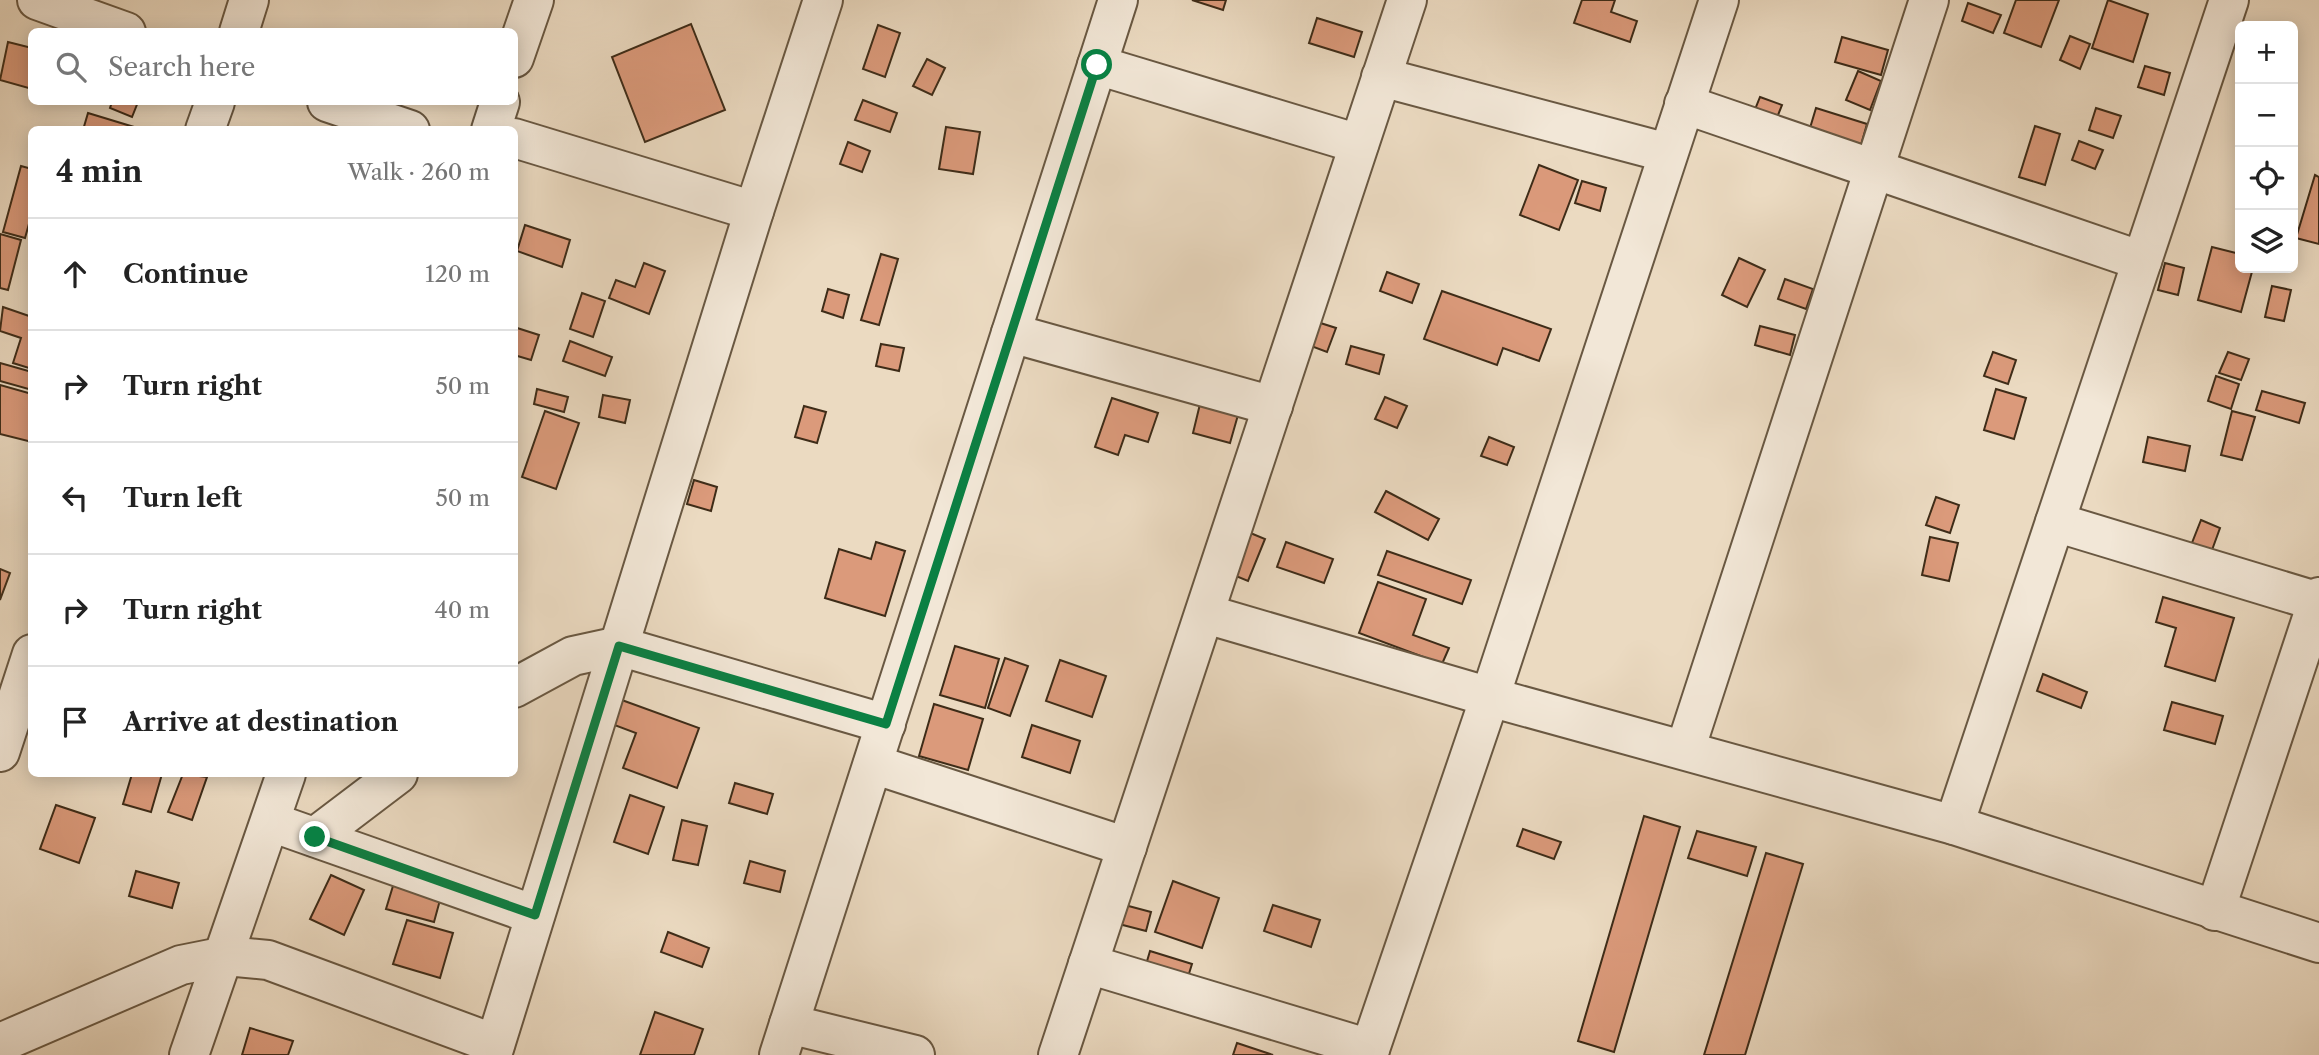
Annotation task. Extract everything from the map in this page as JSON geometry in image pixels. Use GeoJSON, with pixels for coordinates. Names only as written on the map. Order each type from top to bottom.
{"type":"FeatureCollection","features":[{"type":"Feature","properties":{"kind":"street"},"geometry":{"type":"LineString","coordinates":[[37,0],[115,28]]}},
{"type":"Feature","properties":{"kind":"street"},"geometry":{"type":"LineString","coordinates":[[240,28],[249,0]]}},
{"type":"Feature","properties":{"kind":"street"},"geometry":{"type":"LineString","coordinates":[[518,46],[534,0]]}},
{"type":"Feature","properties":{"kind":"street"},"geometry":{"type":"LineString","coordinates":[[0,1043],[181,965],[226,956],[268,960],[494,1050],[754,211],[823,0]]}},
{"type":"Feature","properties":{"kind":"street"},"geometry":{"type":"LineString","coordinates":[[915,1055],[784,1040],[1118,0]]}},
{"type":"Feature","properties":{"kind":"street"},"geometry":{"type":"LineString","coordinates":[[1058,1055],[1407,0]]}},
{"type":"Feature","properties":{"kind":"street"},"geometry":{"type":"LineString","coordinates":[[1088,964],[1369,1052],[1490,697],[1720,0]]}},
{"type":"Feature","properties":{"kind":"street"},"geometry":{"type":"LineString","coordinates":[[1685,750],[1872,168],[1929,0]]}},
{"type":"Feature","properties":{"kind":"street"},"geometry":{"type":"LineString","coordinates":[[1954,825],[2229,0]]}},
{"type":"Feature","properties":{"kind":"street"},"geometry":{"type":"LineString","coordinates":[[1097,65],[1359,144]]}},
{"type":"Feature","properties":{"kind":"street"},"geometry":{"type":"LineString","coordinates":[[1381,77],[1668,152]]}},
{"type":"Feature","properties":{"kind":"street"},"geometry":{"type":"LineString","coordinates":[[1684,104],[2142,261]]}},
{"type":"Feature","properties":{"kind":"street"},"geometry":{"type":"LineString","coordinates":[[206,126],[214,105]]}},
{"type":"Feature","properties":{"kind":"street"},"geometry":{"type":"LineString","coordinates":[[336,105],[398,126]]}},
{"type":"Feature","properties":{"kind":"street"},"geometry":{"type":"LineString","coordinates":[[492,126],[499,105]]}},
{"type":"Feature","properties":{"kind":"street"},"geometry":{"type":"LineString","coordinates":[[518,139],[754,211]]}},
{"type":"Feature","properties":{"kind":"street"},"geometry":{"type":"LineString","coordinates":[[1011,333],[1273,406]]}},
{"type":"Feature","properties":{"kind":"street"},"geometry":{"type":"LineString","coordinates":[[2055,522],[2318,600],[2216,911]]}},
{"type":"Feature","properties":{"kind":"street"},"geometry":{"type":"LineString","coordinates":[[1206,614],[1490,697],[1954,825],[2319,943]]}},
{"type":"Feature","properties":{"kind":"street"},"geometry":{"type":"LineString","coordinates":[[518,686],[573,656],[619,646],[886,724]]}},
{"type":"Feature","properties":{"kind":"street"},"geometry":{"type":"LineString","coordinates":[[2,737],[28,665]]}},
{"type":"Feature","properties":{"kind":"street"},"geometry":{"type":"LineString","coordinates":[[873,764],[1127,847]]}},
{"type":"Feature","properties":{"kind":"street"},"geometry":{"type":"LineString","coordinates":[[189,1055],[226,956],[249,878],[285,777]]}},
{"type":"Feature","properties":{"kind":"street"},"geometry":{"type":"LineString","coordinates":[[315,837],[394,777]]}},
{"type":"Feature","properties":{"kind":"street"},"geometry":{"type":"LineString","coordinates":[[271,821],[535,915]]}},
{"type":"Feature","properties":{"kind":"building"},"geometry":{"type":"Polygon","coordinates":[[[1192,0],[1226,0],[1223,10],[1192,0]]]}},
{"type":"Feature","properties":{"kind":"building"},"geometry":{"type":"Polygon","coordinates":[[[1582,0],[1615,0],[1611,12],[1637,21],[1630,42],[1574,23],[1582,0]]]}},
{"type":"Feature","properties":{"kind":"building"},"geometry":{"type":"Polygon","coordinates":[[[2016,0],[2059,0],[2041,47],[2004,33],[2016,0]]]}},
{"type":"Feature","properties":{"kind":"building"},"geometry":{"type":"Polygon","coordinates":[[[2108,0],[2148,14],[2133,62],[2092,48],[2108,0]]]}},
{"type":"Feature","properties":{"kind":"building"},"geometry":{"type":"Polygon","coordinates":[[[1968,3],[2001,15],[1993,33],[1962,21],[1968,3]]]}},
{"type":"Feature","properties":{"kind":"building"},"geometry":{"type":"Polygon","coordinates":[[[1317,18],[1362,32],[1354,57],[1309,43],[1317,18]]]}},
{"type":"Feature","properties":{"kind":"building"},"geometry":{"type":"Polygon","coordinates":[[[691,24],[725,110],[645,142],[612,57],[691,24]]]}},
{"type":"Feature","properties":{"kind":"building"},"geometry":{"type":"Polygon","coordinates":[[[878,25],[900,33],[885,77],[863,69],[878,25]]]}},
{"type":"Feature","properties":{"kind":"building"},"geometry":{"type":"Polygon","coordinates":[[[2070,36],[2090,44],[2080,69],[2060,60],[2070,36]]]}},
{"type":"Feature","properties":{"kind":"building"},"geometry":{"type":"Polygon","coordinates":[[[1842,37],[1888,50],[1881,75],[1835,62],[1842,37]]]}},
{"type":"Feature","properties":{"kind":"building"},"geometry":{"type":"Polygon","coordinates":[[[8,42],[28,47],[28,88],[0,80],[8,42]]]}},
{"type":"Feature","properties":{"kind":"building"},"geometry":{"type":"Polygon","coordinates":[[[927,59],[945,68],[932,95],[913,86],[927,59]]]}},
{"type":"Feature","properties":{"kind":"building"},"geometry":{"type":"Polygon","coordinates":[[[2145,66],[2170,73],[2164,95],[2138,87],[2145,66]]]}},
{"type":"Feature","properties":{"kind":"building"},"geometry":{"type":"Polygon","coordinates":[[[1858,71],[1881,81],[1870,110],[1846,100],[1858,71]]]}},
{"type":"Feature","properties":{"kind":"building"},"geometry":{"type":"Polygon","coordinates":[[[1760,97],[1782,105],[1774,125],[1752,117],[1760,97]]]}},
{"type":"Feature","properties":{"kind":"building"},"geometry":{"type":"Polygon","coordinates":[[[863,100],[897,113],[890,132],[855,120],[863,100]]]}},
{"type":"Feature","properties":{"kind":"building"},"geometry":{"type":"Polygon","coordinates":[[[111,105],[137,105],[132,117],[110,108],[111,105]]]}},
{"type":"Feature","properties":{"kind":"building"},"geometry":{"type":"Polygon","coordinates":[[[1816,108],[1867,124],[1859,152],[1807,138],[1816,108]]]}},
{"type":"Feature","properties":{"kind":"building"},"geometry":{"type":"Polygon","coordinates":[[[2096,108],[2121,116],[2113,138],[2089,130],[2096,108]]]}},
{"type":"Feature","properties":{"kind":"building"},"geometry":{"type":"Polygon","coordinates":[[[88,113],[131,126],[84,126],[88,113]]]}},
{"type":"Feature","properties":{"kind":"building"},"geometry":{"type":"Polygon","coordinates":[[[2035,126],[2060,134],[2045,185],[2019,177],[2035,126]]]}},
{"type":"Feature","properties":{"kind":"building"},"geometry":{"type":"Polygon","coordinates":[[[946,127],[980,132],[973,174],[939,169],[946,127]]]}},
{"type":"Feature","properties":{"kind":"building"},"geometry":{"type":"Polygon","coordinates":[[[2079,141],[2103,150],[2095,169],[2072,160],[2079,141]]]}},
{"type":"Feature","properties":{"kind":"building"},"geometry":{"type":"Polygon","coordinates":[[[848,142],[870,151],[862,172],[840,164],[848,142]]]}},
{"type":"Feature","properties":{"kind":"building"},"geometry":{"type":"Polygon","coordinates":[[[1539,165],[1578,180],[1559,230],[1520,215],[1539,165]]]}},
{"type":"Feature","properties":{"kind":"building"},"geometry":{"type":"Polygon","coordinates":[[[21,166],[28,168],[28,227],[25,238],[3,232],[21,166]]]}},
{"type":"Feature","properties":{"kind":"building"},"geometry":{"type":"Polygon","coordinates":[[[2315,175],[2319,177],[2319,244],[2298,239],[2315,175]]]}},
{"type":"Feature","properties":{"kind":"building"},"geometry":{"type":"Polygon","coordinates":[[[1582,181],[1606,188],[1600,211],[1575,203],[1582,181]]]}},
{"type":"Feature","properties":{"kind":"building"},"geometry":{"type":"Polygon","coordinates":[[[525,225],[570,240],[562,267],[518,251],[525,225]]]}},
{"type":"Feature","properties":{"kind":"building"},"geometry":{"type":"Polygon","coordinates":[[[0,234],[21,240],[8,290],[0,288],[0,234]]]}},
{"type":"Feature","properties":{"kind":"building"},"geometry":{"type":"Polygon","coordinates":[[[2212,247],[2235,253],[2235,273],[2252,273],[2241,312],[2198,300],[2212,247]]]}},
{"type":"Feature","properties":{"kind":"building"},"geometry":{"type":"Polygon","coordinates":[[[881,254],[898,259],[879,325],[861,320],[881,254]]]}},
{"type":"Feature","properties":{"kind":"building"},"geometry":{"type":"Polygon","coordinates":[[[1739,258],[1765,270],[1747,307],[1722,295],[1739,258]]]}},
{"type":"Feature","properties":{"kind":"building"},"geometry":{"type":"Polygon","coordinates":[[[644,263],[665,271],[649,314],[609,298],[616,280],[635,287],[644,263]]]}},
{"type":"Feature","properties":{"kind":"building"},"geometry":{"type":"Polygon","coordinates":[[[2165,263],[2184,268],[2178,295],[2158,290],[2165,263]]]}},
{"type":"Feature","properties":{"kind":"building"},"geometry":{"type":"Polygon","coordinates":[[[1387,272],[1419,284],[1412,303],[1380,291],[1387,272]]]}},
{"type":"Feature","properties":{"kind":"building"},"geometry":{"type":"Polygon","coordinates":[[[1785,279],[1813,289],[1806,309],[1778,299],[1785,279]]]}},
{"type":"Feature","properties":{"kind":"building"},"geometry":{"type":"Polygon","coordinates":[[[2272,286],[2291,290],[2284,321],[2265,317],[2272,286]]]}},
{"type":"Feature","properties":{"kind":"building"},"geometry":{"type":"Polygon","coordinates":[[[828,289],[849,295],[843,318],[822,311],[828,289]]]}},
{"type":"Feature","properties":{"kind":"building"},"geometry":{"type":"Polygon","coordinates":[[[1442,291],[1551,329],[1539,361],[1503,348],[1497,365],[1424,339],[1442,291]]]}},
{"type":"Feature","properties":{"kind":"building"},"geometry":{"type":"Polygon","coordinates":[[[582,293],[605,301],[593,337],[570,329],[582,293]]]}},
{"type":"Feature","properties":{"kind":"building"},"geometry":{"type":"Polygon","coordinates":[[[3,307],[28,316],[28,368],[13,363],[21,338],[0,331],[3,307]]]}},
{"type":"Feature","properties":{"kind":"building"},"geometry":{"type":"Polygon","coordinates":[[[1311,320],[1336,328],[1327,352],[1303,343],[1311,320]]]}},
{"type":"Feature","properties":{"kind":"building"},"geometry":{"type":"Polygon","coordinates":[[[1760,326],[1795,335],[1790,355],[1755,345],[1760,326]]]}},
{"type":"Feature","properties":{"kind":"building"},"geometry":{"type":"Polygon","coordinates":[[[518,328],[539,335],[531,360],[518,356],[518,328]]]}},
{"type":"Feature","properties":{"kind":"building"},"geometry":{"type":"Polygon","coordinates":[[[570,341],[612,357],[605,376],[563,361],[570,341]]]}},
{"type":"Feature","properties":{"kind":"building"},"geometry":{"type":"Polygon","coordinates":[[[881,344],[904,348],[899,371],[876,366],[881,344]]]}},
{"type":"Feature","properties":{"kind":"building"},"geometry":{"type":"Polygon","coordinates":[[[1351,346],[1384,355],[1379,374],[1346,364],[1351,346]]]}},
{"type":"Feature","properties":{"kind":"building"},"geometry":{"type":"Polygon","coordinates":[[[1993,352],[2016,360],[2008,384],[1984,376],[1993,352]]]}},
{"type":"Feature","properties":{"kind":"building"},"geometry":{"type":"Polygon","coordinates":[[[2228,352],[2249,359],[2241,380],[2219,373],[2228,352]]]}},
{"type":"Feature","properties":{"kind":"building"},"geometry":{"type":"Polygon","coordinates":[[[0,363],[28,371],[28,389],[0,381],[0,363]]]}},
{"type":"Feature","properties":{"kind":"building"},"geometry":{"type":"Polygon","coordinates":[[[2216,376],[2239,384],[2231,409],[2208,401],[2216,376]]]}},
{"type":"Feature","properties":{"kind":"building"},"geometry":{"type":"Polygon","coordinates":[[[0,385],[28,393],[28,441],[0,434],[0,385]]]}},
{"type":"Feature","properties":{"kind":"building"},"geometry":{"type":"Polygon","coordinates":[[[537,389],[568,397],[564,412],[534,404],[537,389]]]}},
{"type":"Feature","properties":{"kind":"building"},"geometry":{"type":"Polygon","coordinates":[[[1996,389],[2026,398],[2014,439],[1984,430],[1996,389]]]}},
{"type":"Feature","properties":{"kind":"building"},"geometry":{"type":"Polygon","coordinates":[[[2262,391],[2305,403],[2299,423],[2256,410],[2262,391]]]}},
{"type":"Feature","properties":{"kind":"building"},"geometry":{"type":"Polygon","coordinates":[[[603,395],[630,400],[625,423],[599,417],[603,395]]]}},
{"type":"Feature","properties":{"kind":"building"},"geometry":{"type":"Polygon","coordinates":[[[1385,397],[1407,406],[1397,428],[1375,419],[1385,397]]]}},
{"type":"Feature","properties":{"kind":"building"},"geometry":{"type":"Polygon","coordinates":[[[1112,398],[1158,413],[1148,442],[1125,435],[1118,455],[1095,447],[1112,398]]]}},
{"type":"Feature","properties":{"kind":"building"},"geometry":{"type":"Polygon","coordinates":[[[1200,404],[1238,415],[1230,443],[1193,433],[1200,404]]]}},
{"type":"Feature","properties":{"kind":"building"},"geometry":{"type":"Polygon","coordinates":[[[804,406],[826,412],[817,443],[795,437],[804,406]]]}},
{"type":"Feature","properties":{"kind":"building"},"geometry":{"type":"Polygon","coordinates":[[[545,411],[579,423],[556,489],[522,477],[545,411]]]}},
{"type":"Feature","properties":{"kind":"building"},"geometry":{"type":"Polygon","coordinates":[[[2232,411],[2255,417],[2242,460],[2221,455],[2232,411]]]}},
{"type":"Feature","properties":{"kind":"building"},"geometry":{"type":"Polygon","coordinates":[[[1489,437],[1514,447],[1507,465],[1481,456],[1489,437]]]}},
{"type":"Feature","properties":{"kind":"building"},"geometry":{"type":"Polygon","coordinates":[[[2148,437],[2190,446],[2185,471],[2143,462],[2148,437]]]}},
{"type":"Feature","properties":{"kind":"building"},"geometry":{"type":"Polygon","coordinates":[[[694,480],[717,487],[711,511],[687,504],[694,480]]]}},
{"type":"Feature","properties":{"kind":"building"},"geometry":{"type":"Polygon","coordinates":[[[1386,491],[1439,519],[1428,540],[1375,512],[1386,491]]]}},
{"type":"Feature","properties":{"kind":"building"},"geometry":{"type":"Polygon","coordinates":[[[1936,497],[1959,505],[1950,533],[1926,525],[1936,497]]]}},
{"type":"Feature","properties":{"kind":"building"},"geometry":{"type":"Polygon","coordinates":[[[2201,520],[2220,528],[2208,561],[2188,553],[2201,520]]]}},
{"type":"Feature","properties":{"kind":"building"},"geometry":{"type":"Polygon","coordinates":[[[1248,532],[1265,539],[1248,581],[1231,574],[1248,532]]]}},
{"type":"Feature","properties":{"kind":"building"},"geometry":{"type":"Polygon","coordinates":[[[1930,537],[1958,543],[1949,581],[1922,575],[1930,537]]]}},
{"type":"Feature","properties":{"kind":"building"},"geometry":{"type":"Polygon","coordinates":[[[876,542],[905,551],[885,616],[825,598],[839,549],[871,559],[876,542]]]}},
{"type":"Feature","properties":{"kind":"building"},"geometry":{"type":"Polygon","coordinates":[[[1286,542],[1333,559],[1324,583],[1277,567],[1286,542]]]}},
{"type":"Feature","properties":{"kind":"building"},"geometry":{"type":"Polygon","coordinates":[[[1387,551],[1471,580],[1462,604],[1378,575],[1387,551]]]}},
{"type":"Feature","properties":{"kind":"building"},"geometry":{"type":"Polygon","coordinates":[[[0,569],[10,573],[0,600],[0,569]]]}},
{"type":"Feature","properties":{"kind":"building"},"geometry":{"type":"Polygon","coordinates":[[[1378,582],[1426,599],[1413,635],[1449,648],[1442,664],[1359,633],[1378,582]]]}},
{"type":"Feature","properties":{"kind":"building"},"geometry":{"type":"Polygon","coordinates":[[[2163,597],[2234,618],[2215,681],[2165,666],[2176,628],[2156,622],[2163,597]]]}},
{"type":"Feature","properties":{"kind":"building"},"geometry":{"type":"Polygon","coordinates":[[[955,646],[999,659],[985,708],[940,695],[955,646]]]}},
{"type":"Feature","properties":{"kind":"building"},"geometry":{"type":"Polygon","coordinates":[[[1005,658],[1028,666],[1010,716],[988,708],[1005,658]]]}},
{"type":"Feature","properties":{"kind":"building"},"geometry":{"type":"Polygon","coordinates":[[[1060,660],[1106,676],[1092,717],[1046,701],[1060,660]]]}},
{"type":"Feature","properties":{"kind":"building"},"geometry":{"type":"Polygon","coordinates":[[[2043,674],[2087,692],[2081,708],[2037,691],[2043,674]]]}},
{"type":"Feature","properties":{"kind":"building"},"geometry":{"type":"Polygon","coordinates":[[[619,699],[699,728],[677,788],[623,768],[636,733],[609,723],[619,699]]]}},
{"type":"Feature","properties":{"kind":"building"},"geometry":{"type":"Polygon","coordinates":[[[2172,702],[2223,716],[2215,744],[2164,730],[2172,702]]]}},
{"type":"Feature","properties":{"kind":"building"},"geometry":{"type":"Polygon","coordinates":[[[934,704],[983,719],[968,770],[919,756],[934,704]]]}},
{"type":"Feature","properties":{"kind":"building"},"geometry":{"type":"Polygon","coordinates":[[[1032,725],[1080,741],[1070,773],[1022,757],[1032,725]]]}},
{"type":"Feature","properties":{"kind":"building"},"geometry":{"type":"Polygon","coordinates":[[[131,777],[161,777],[151,812],[123,804],[131,777]]]}},
{"type":"Feature","properties":{"kind":"building"},"geometry":{"type":"Polygon","coordinates":[[[182,777],[207,777],[192,820],[168,812],[182,777]]]}},
{"type":"Feature","properties":{"kind":"building"},"geometry":{"type":"Polygon","coordinates":[[[735,783],[773,794],[767,814],[729,803],[735,783]]]}},
{"type":"Feature","properties":{"kind":"building"},"geometry":{"type":"Polygon","coordinates":[[[630,795],[664,807],[648,854],[614,842],[630,795]]]}},
{"type":"Feature","properties":{"kind":"building"},"geometry":{"type":"Polygon","coordinates":[[[56,805],[95,818],[79,863],[40,849],[56,805]]]}},
{"type":"Feature","properties":{"kind":"building"},"geometry":{"type":"Polygon","coordinates":[[[1644,816],[1680,827],[1614,1052],[1578,1041],[1644,816]]]}},
{"type":"Feature","properties":{"kind":"building"},"geometry":{"type":"Polygon","coordinates":[[[682,820],[707,826],[698,865],[673,860],[682,820]]]}},
{"type":"Feature","properties":{"kind":"building"},"geometry":{"type":"Polygon","coordinates":[[[1523,829],[1561,842],[1554,859],[1517,846],[1523,829]]]}},
{"type":"Feature","properties":{"kind":"building"},"geometry":{"type":"Polygon","coordinates":[[[1697,831],[1756,847],[1747,876],[1688,858],[1697,831]]]}},
{"type":"Feature","properties":{"kind":"building"},"geometry":{"type":"Polygon","coordinates":[[[1766,853],[1803,864],[1745,1055],[1704,1055],[1766,853]]]}},
{"type":"Feature","properties":{"kind":"building"},"geometry":{"type":"Polygon","coordinates":[[[750,861],[785,871],[780,892],[744,883],[750,861]]]}},
{"type":"Feature","properties":{"kind":"building"},"geometry":{"type":"Polygon","coordinates":[[[136,871],[179,883],[172,908],[129,896],[136,871]]]}},
{"type":"Feature","properties":{"kind":"building"},"geometry":{"type":"Polygon","coordinates":[[[331,875],[364,890],[344,935],[310,919],[331,875]]]}},
{"type":"Feature","properties":{"kind":"building"},"geometry":{"type":"Polygon","coordinates":[[[396,876],[443,889],[434,922],[386,909],[396,876]]]}},
{"type":"Feature","properties":{"kind":"building"},"geometry":{"type":"Polygon","coordinates":[[[1173,881],[1219,898],[1202,948],[1155,932],[1173,881]]]}},
{"type":"Feature","properties":{"kind":"building"},"geometry":{"type":"Polygon","coordinates":[[[1121,904],[1151,912],[1146,931],[1115,923],[1121,904]]]}},
{"type":"Feature","properties":{"kind":"building"},"geometry":{"type":"Polygon","coordinates":[[[1273,905],[1320,920],[1311,947],[1264,931],[1273,905]]]}},
{"type":"Feature","properties":{"kind":"building"},"geometry":{"type":"Polygon","coordinates":[[[407,920],[453,933],[440,978],[393,964],[407,920]]]}},
{"type":"Feature","properties":{"kind":"building"},"geometry":{"type":"Polygon","coordinates":[[[668,932],[709,948],[702,967],[661,952],[668,932]]]}},
{"type":"Feature","properties":{"kind":"building"},"geometry":{"type":"Polygon","coordinates":[[[1150,951],[1192,964],[1182,996],[1140,985],[1150,951]]]}},
{"type":"Feature","properties":{"kind":"building"},"geometry":{"type":"Polygon","coordinates":[[[655,1012],[703,1029],[694,1055],[640,1055],[655,1012]]]}},
{"type":"Feature","properties":{"kind":"building"},"geometry":{"type":"Polygon","coordinates":[[[250,1028],[293,1041],[288,1055],[242,1055],[250,1028]]]}},
{"type":"Feature","properties":{"kind":"building"},"geometry":{"type":"Polygon","coordinates":[[[1237,1043],[1273,1055],[1233,1055],[1237,1043]]]}},
{"type":"Feature","properties":{"kind":"route"},"geometry":{"type":"LineString","coordinates":[[315,837],[535,915],[619,646],[886,724],[1097,65]]}}]}
